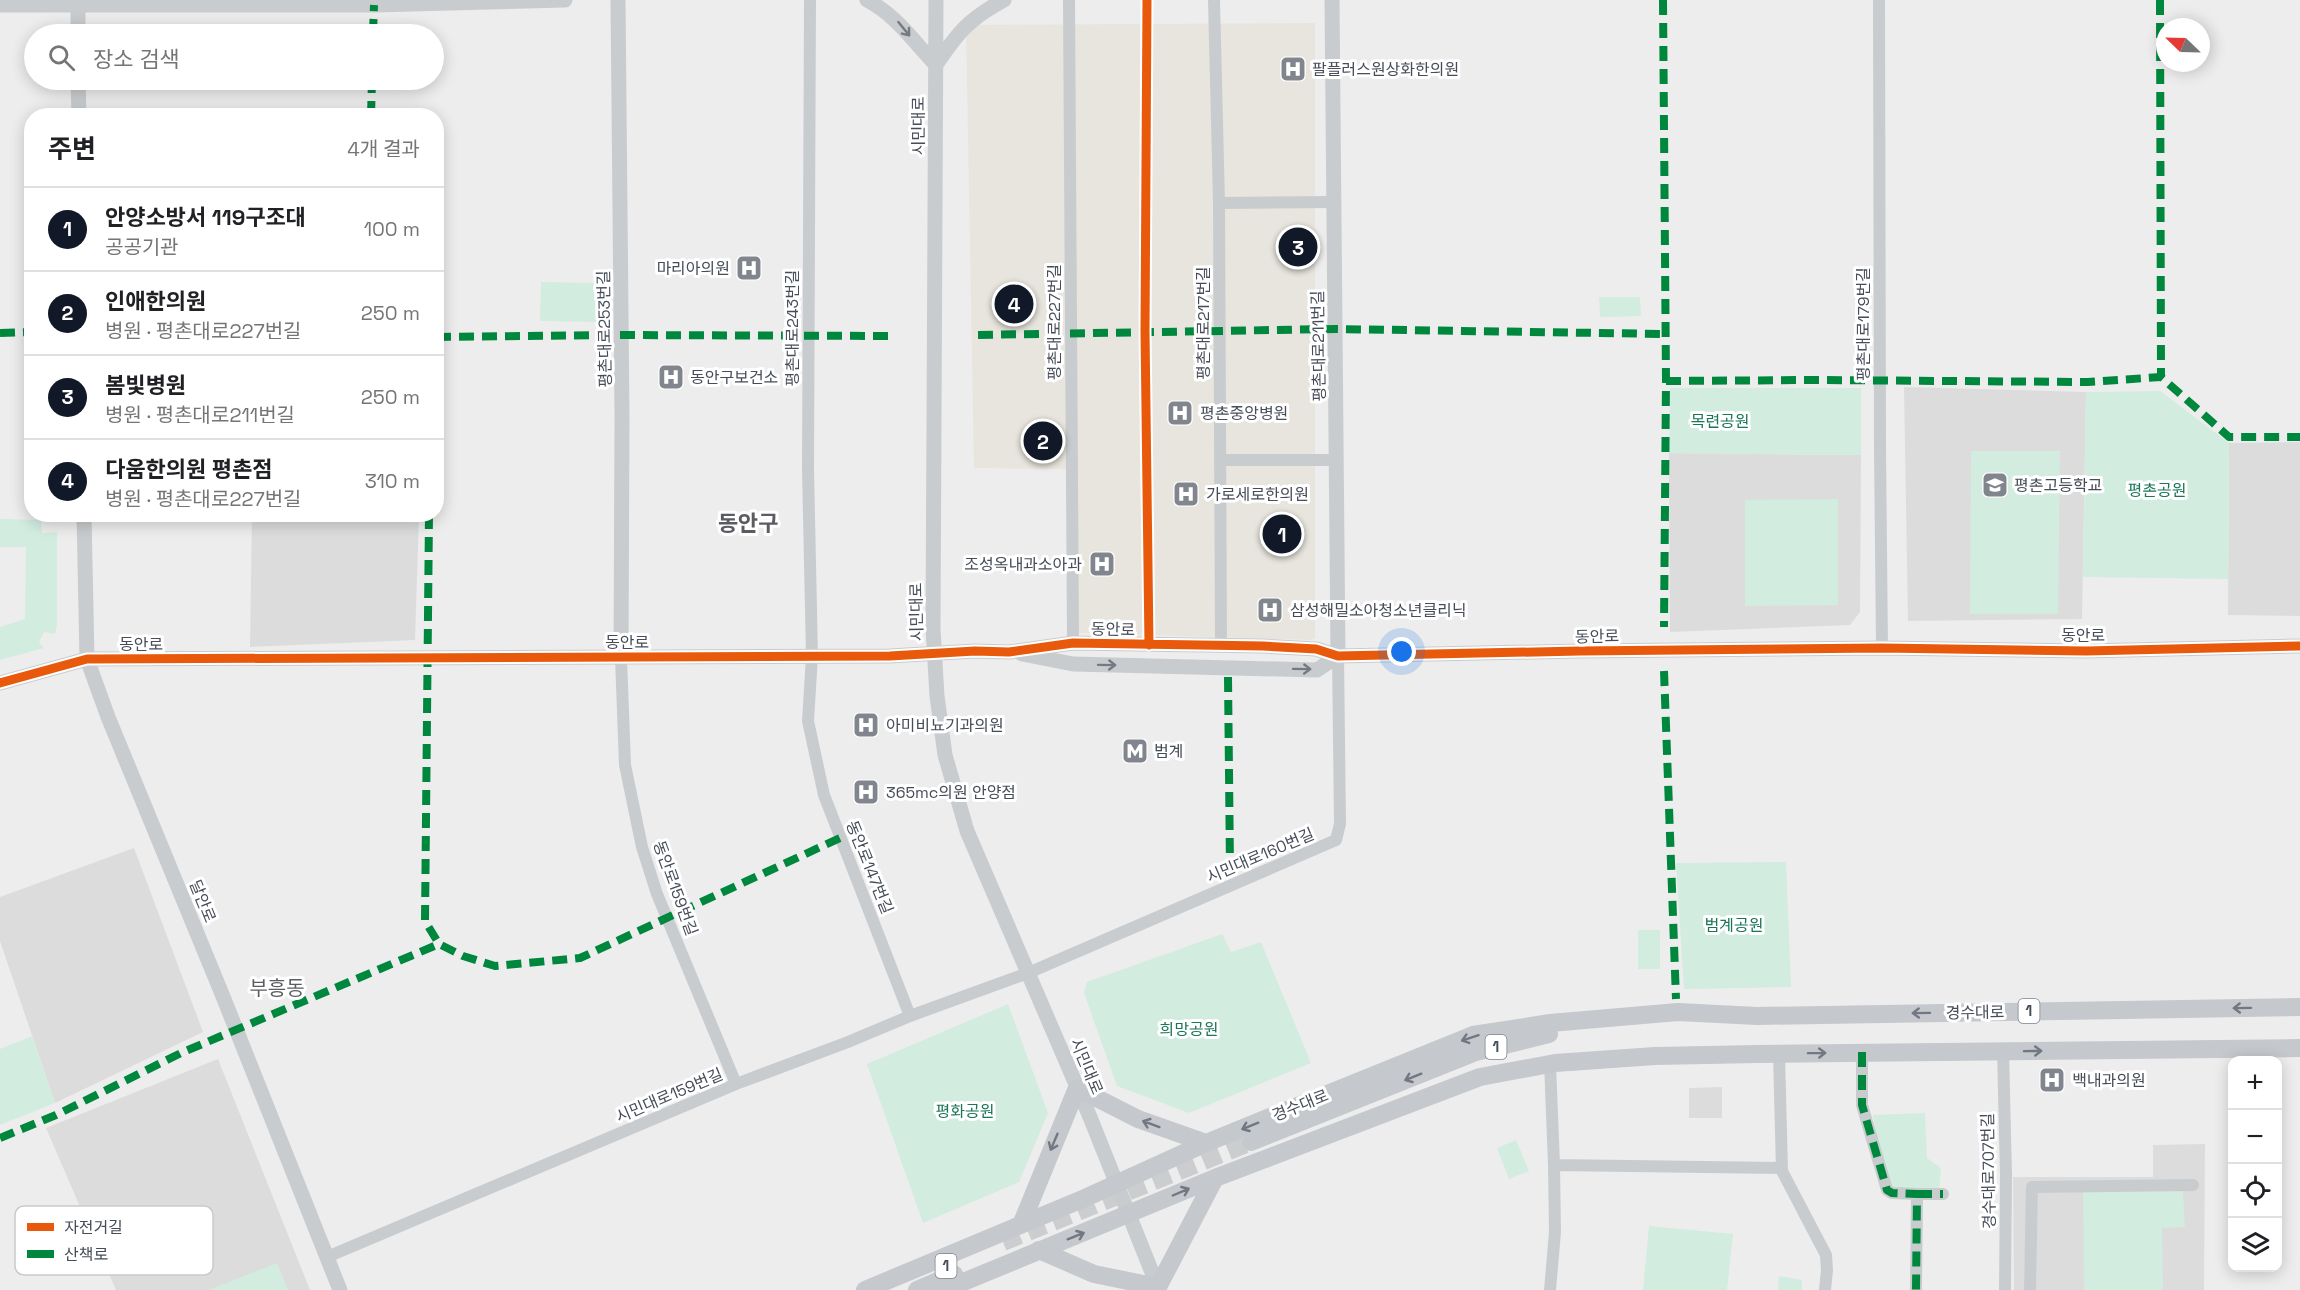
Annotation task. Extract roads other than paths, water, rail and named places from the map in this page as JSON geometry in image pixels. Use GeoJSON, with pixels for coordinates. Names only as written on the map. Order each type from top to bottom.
{"type":"FeatureCollection","features":[{"type":"Feature","properties":{"kind":"main road","name":"경수대로"},"geometry":{"type":"LineString","coordinates":[[865,1290],[1021,1225],[1206,1143],[1473,1035],[1550,1023],[1678,1012],[1757,1016],[2300,1007]]}},
{"type":"Feature","properties":{"kind":"main road","name":"경수대로"},"geometry":{"type":"LineString","coordinates":[[1757,1016],[1551,1034],[1476,1052],[1253,1147],[1479,1067],[1552,1053],[1657,1050],[1758,1054]]}},
{"type":"Feature","properties":{"kind":"main road","name":"경수대로"},"geometry":{"type":"LineString","coordinates":[[944,1290],[1215,1178],[1480,1077],[1550,1064],[1655,1056],[2300,1048]]}},
{"type":"Feature","properties":{"kind":"main road"},"geometry":{"type":"LineString","coordinates":[[1021,1225],[1077,1089],[1138,1119],[1206,1143]]}},
{"type":"Feature","properties":{"kind":"main road"},"geometry":{"type":"LineString","coordinates":[[1039,1250],[1094,1274],[1159,1289],[1215,1178]]}},
{"type":"Feature","properties":{"kind":"main road","name":"1"},"geometry":{"type":"LineString","coordinates":[[888,1290],[1005,1246],[917,1290]]}},
{"type":"Feature","properties":{"kind":"street"},"geometry":{"type":"LineString","coordinates":[[0,5],[78,3],[374,5],[565,0]]}},
{"type":"Feature","properties":{"kind":"street","name":"평촌대로253번길"},"geometry":{"type":"LineString","coordinates":[[618,0],[622,409],[621,657]]}},
{"type":"Feature","properties":{"kind":"street","name":"평촌대로243번길"},"geometry":{"type":"LineString","coordinates":[[810,0],[808,469],[812,656]]}},
{"type":"Feature","properties":{"kind":"street"},"geometry":{"type":"LineString","coordinates":[[867,0],[883,8],[895,18],[936,65],[954,38],[971,20],[1004,0]]}},
{"type":"Feature","properties":{"kind":"street","name":"시민대로"},"geometry":{"type":"LineString","coordinates":[[936,0],[933,618],[937,696],[945,754],[967,831],[1159,1289]]}},
{"type":"Feature","properties":{"kind":"street","name":"평촌대로227번길"},"geometry":{"type":"LineString","coordinates":[[1069,0],[1073,644]]}},
{"type":"Feature","properties":{"kind":"street","name":"평촌대로217번길"},"geometry":{"type":"LineString","coordinates":[[1214,0],[1219,203],[1221,646]]}},
{"type":"Feature","properties":{"kind":"street","name":"평촌대로211번길"},"geometry":{"type":"LineString","coordinates":[[1332,0],[1338,656]]}},
{"type":"Feature","properties":{"kind":"street","name":"평촌대로179번길"},"geometry":{"type":"LineString","coordinates":[[1879,0],[1882,648]]}},
{"type":"Feature","properties":{"kind":"street"},"geometry":{"type":"LineString","coordinates":[[78,3],[78,24]]}},
{"type":"Feature","properties":{"kind":"street"},"geometry":{"type":"LineString","coordinates":[[78,90],[79,108]]}},
{"type":"Feature","properties":{"kind":"street"},"geometry":{"type":"LineString","coordinates":[[1219,203],[1334,202]]}},
{"type":"Feature","properties":{"kind":"street"},"geometry":{"type":"LineString","coordinates":[[1220,460],[1337,460]]}},
{"type":"Feature","properties":{"kind":"street","name":"달안로"},"geometry":{"type":"LineString","coordinates":[[84,522],[87,659],[108,717],[340,1290]]}},
{"type":"Feature","properties":{"kind":"street","name":"동안로"},"geometry":{"type":"LineString","coordinates":[[0,683],[87,659],[812,656],[1009,652],[1073,644],[1316,649],[1338,656],[1882,648],[2086,651],[2300,646]]}},
{"type":"Feature","properties":{"kind":"street","name":"동안로"},"geometry":{"type":"LineString","coordinates":[[1009,652],[1073,664],[1317,670],[1338,656]]}},
{"type":"Feature","properties":{"kind":"street","name":"동안로147번길"},"geometry":{"type":"LineString","coordinates":[[812,656],[808,721],[824,795],[910,1016]]}},
{"type":"Feature","properties":{"kind":"street","name":"시민대로160번길"},"geometry":{"type":"LineString","coordinates":[[1028,973],[1336,840],[1340,824],[1338,656]]}},
{"type":"Feature","properties":{"kind":"street","name":"동안로159번길"},"geometry":{"type":"LineString","coordinates":[[621,657],[625,765],[642,847],[657,894],[736,1084]]}},
{"type":"Feature","properties":{"kind":"street","name":"시민대로159번길"},"geometry":{"type":"LineString","coordinates":[[327,1257],[736,1084],[1028,973]]}},
{"type":"Feature","properties":{"kind":"street","name":"경수대로707번길"},"geometry":{"type":"LineString","coordinates":[[2003,1051],[2006,1176],[2005,1290]]}},
{"type":"Feature","properties":{"kind":"street"},"geometry":{"type":"LineString","coordinates":[[1862,1053],[1862,1105],[1887,1190],[1892,1193],[1942,1194]]}},
{"type":"Feature","properties":{"kind":"street"},"geometry":{"type":"LineString","coordinates":[[1779,1054],[1781,1168],[1826,1255],[1825,1290]]}},
{"type":"Feature","properties":{"kind":"street"},"geometry":{"type":"LineString","coordinates":[[1550,1064],[1555,1232],[1550,1290]]}},
{"type":"Feature","properties":{"kind":"street"},"geometry":{"type":"LineString","coordinates":[[1554,1165],[1781,1168]]}},
{"type":"Feature","properties":{"kind":"street"},"geometry":{"type":"LineString","coordinates":[[2030,1290],[2032,1187],[2193,1185]]}},
{"type":"Feature","properties":{"kind":"street"},"geometry":{"type":"LineString","coordinates":[[1916,1290],[1917,1194]]}},
{"type":"Feature","properties":{"kind":"tunnel"},"geometry":{"type":"LineString","coordinates":[[1003,1242],[1251,1142]]}},
{"type":"Feature","properties":{"kind":"place","name":"팔플러스원상화한의원"},"geometry":{"type":"Point","coordinates":[1293,69]}},
{"type":"Feature","properties":{"kind":"place","name":"봄빛병원"},"geometry":{"type":"Point","coordinates":[1298,247]}},
{"type":"Feature","properties":{"kind":"place","name":"마리아의원"},"geometry":{"type":"Point","coordinates":[749,268]}},
{"type":"Feature","properties":{"kind":"place","name":"다움한의원 평촌점"},"geometry":{"type":"Point","coordinates":[1014,304]}},
{"type":"Feature","properties":{"kind":"place","name":"동안구보건소"},"geometry":{"type":"Point","coordinates":[671,377]}},
{"type":"Feature","properties":{"kind":"place","name":"평촌중앙병원"},"geometry":{"type":"Point","coordinates":[1180,413]}},
{"type":"Feature","properties":{"kind":"place","name":"인애한의원"},"geometry":{"type":"Point","coordinates":[1043,441]}},
{"type":"Feature","properties":{"kind":"place","name":"평촌고등학교"},"geometry":{"type":"Point","coordinates":[1995,485]}},
{"type":"Feature","properties":{"kind":"place","name":"가로세로한의원"},"geometry":{"type":"Point","coordinates":[1186,494]}},
{"type":"Feature","properties":{"kind":"place","name":"안양소방서 119구조대"},"geometry":{"type":"Point","coordinates":[1282,534]}},
{"type":"Feature","properties":{"kind":"place","name":"조성옥내과소아과"},"geometry":{"type":"Point","coordinates":[1102,564]}},
{"type":"Feature","properties":{"kind":"place","name":"삼성해밀소아청소년클리닉"},"geometry":{"type":"Point","coordinates":[1270,610]}},
{"type":"Feature","properties":{"kind":"place","name":"아미비뇨기과의원"},"geometry":{"type":"Point","coordinates":[866,725]}},
{"type":"Feature","properties":{"kind":"place","name":"범계"},"geometry":{"type":"Point","coordinates":[1135,751]}},
{"type":"Feature","properties":{"kind":"place","name":"365mc의원 안양점"},"geometry":{"type":"Point","coordinates":[866,792]}},
{"type":"Feature","properties":{"kind":"place","name":"백내과의원"},"geometry":{"type":"Point","coordinates":[2052,1080]}},
{"type":"Feature","properties":{"kind":"district","name":"동안구"},"geometry":{"type":"Point","coordinates":[748,523]}},
{"type":"Feature","properties":{"kind":"district","name":"부흥동"},"geometry":{"type":"Point","coordinates":[277,988]}},
{"type":"Feature","properties":{"kind":"park label","name":"목련공원"},"geometry":{"type":"Point","coordinates":[1720,421]}},
{"type":"Feature","properties":{"kind":"park label","name":"평촌공원"},"geometry":{"type":"Point","coordinates":[2157,490]}},
{"type":"Feature","properties":{"kind":"park label","name":"범계공원"},"geometry":{"type":"Point","coordinates":[1734,925]}},
{"type":"Feature","properties":{"kind":"park label","name":"희망공원"},"geometry":{"type":"Point","coordinates":[1189,1029]}},
{"type":"Feature","properties":{"kind":"park label","name":"평화공원"},"geometry":{"type":"Point","coordinates":[965,1111]}}]}
